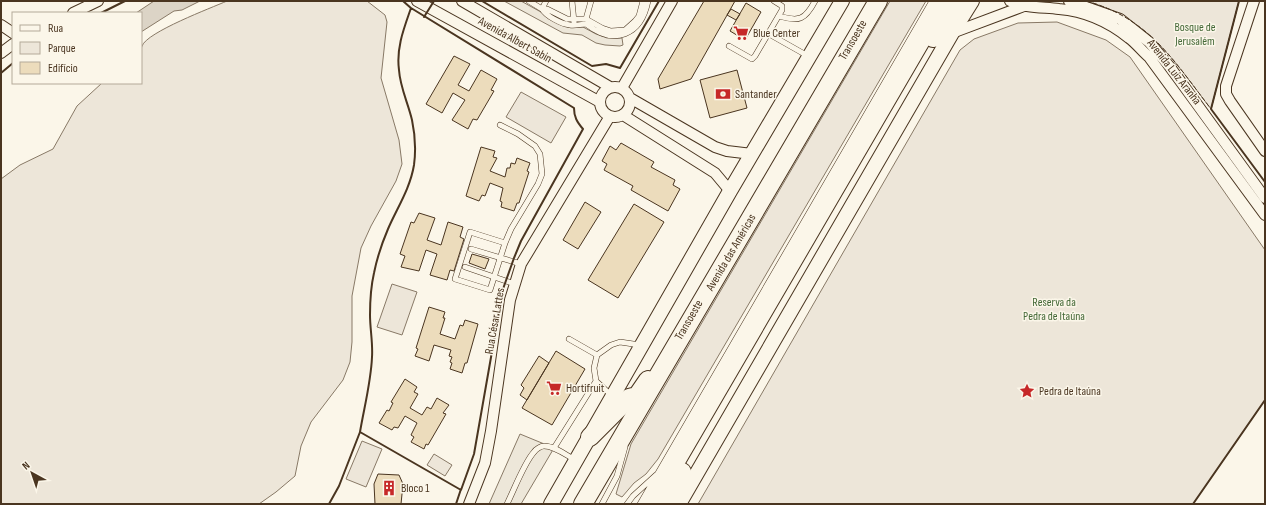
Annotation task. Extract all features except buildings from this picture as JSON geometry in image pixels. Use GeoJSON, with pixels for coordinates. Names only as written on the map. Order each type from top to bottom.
{"type":"FeatureCollection","features":[{"type":"Feature","properties":{"kind":"highway","name":"Avenida das Américas"},"geometry":{"type":"LineString","coordinates":[[583,504],[878,1]]}},
{"type":"Feature","properties":{"kind":"highway"},"geometry":{"type":"LineString","coordinates":[[651,504],[944,1]]}},
{"type":"Feature","properties":{"kind":"highway"},"geometry":{"type":"LineString","coordinates":[[904,69],[923,53],[960,1]]}},
{"type":"Feature","properties":{"kind":"highway"},"geometry":{"type":"LineString","coordinates":[[590,437],[629,398],[637,396],[658,363],[678,344]]}},
{"type":"Feature","properties":{"kind":"highway"},"geometry":{"type":"LineString","coordinates":[[667,504],[691,452],[713,412],[717,402],[719,388]]}},
{"type":"Feature","properties":{"kind":"main road"},"geometry":{"type":"LineString","coordinates":[[551,504],[730,191],[842,1]]}},
{"type":"Feature","properties":{"kind":"main road"},"geometry":{"type":"LineString","coordinates":[[679,504],[972,1]]}},
{"type":"Feature","properties":{"kind":"street"},"geometry":{"type":"LineString","coordinates":[[75,12],[98,1]]}},
{"type":"Feature","properties":{"kind":"street","name":"Avenida Albert Sabin"},"geometry":{"type":"LineString","coordinates":[[418,1],[600,102]]}},
{"type":"Feature","properties":{"kind":"street","name":"Avenida Albert Sabin"},"geometry":{"type":"LineString","coordinates":[[462,1],[610,87]]}},
{"type":"Feature","properties":{"kind":"street"},"geometry":{"type":"LineString","coordinates":[[622,88],[672,1]]}},
{"type":"Feature","properties":{"kind":"street","name":"Avenida Luíz Aranha"},"geometry":{"type":"LineString","coordinates":[[1010,1],[1023,6],[1061,9],[1088,16],[1112,26],[1130,38],[1149,57],[1265,215]]}},
{"type":"Feature","properties":{"kind":"street","name":"Avenida Luíz Aranha"},"geometry":{"type":"LineString","coordinates":[[952,34],[1023,6],[1056,1]]}},
{"type":"Feature","properties":{"kind":"street","name":"Avenida Luíz Aranha"},"geometry":{"type":"LineString","coordinates":[[1069,1],[1120,19],[1149,42],[1170,67],[1265,198]]}},
{"type":"Feature","properties":{"kind":"street"},"geometry":{"type":"LineString","coordinates":[[1254,1],[1226,86],[1226,94],[1265,151]]}},
{"type":"Feature","properties":{"kind":"street"},"geometry":{"type":"LineString","coordinates":[[1,26],[12,32]]}},
{"type":"Feature","properties":{"kind":"street"},"geometry":{"type":"LineString","coordinates":[[1,53],[12,45]]}},
{"type":"Feature","properties":{"kind":"street"},"geometry":{"type":"LineString","coordinates":[[630,98],[629,108],[623,115],[619,116],[610,116],[603,110],[600,102],[602,93],[610,87],[618,86],[625,90],[630,98],[715,147],[727,151],[752,154]]}},
{"type":"Feature","properties":{"kind":"street"},"geometry":{"type":"LineString","coordinates":[[623,115],[715,173],[730,191]]}},
{"type":"Feature","properties":{"kind":"street","name":"Rua César Lattes"},"geometry":{"type":"LineString","coordinates":[[469,504],[485,463],[510,300],[521,264],[610,116]]}},
{"type":"Feature","properties":{"kind":"lane"},"geometry":{"type":"LineString","coordinates":[[529,1],[574,22],[586,24],[593,30],[606,36],[616,36],[633,30],[639,25],[646,12],[648,1]]}},
{"type":"Feature","properties":{"kind":"lane"},"geometry":{"type":"LineString","coordinates":[[542,8],[546,1]]}},
{"type":"Feature","properties":{"kind":"lane"},"geometry":{"type":"LineString","coordinates":[[572,1],[574,22]]}},
{"type":"Feature","properties":{"kind":"lane"},"geometry":{"type":"LineString","coordinates":[[586,18],[591,1]]}},
{"type":"Feature","properties":{"kind":"lane"},"geometry":{"type":"LineString","coordinates":[[586,18],[602,28],[611,31],[625,30],[636,21],[643,1]]}},
{"type":"Feature","properties":{"kind":"lane"},"geometry":{"type":"LineString","coordinates":[[729,46],[752,59],[755,56],[783,8],[774,1]]}},
{"type":"Feature","properties":{"kind":"lane"},"geometry":{"type":"LineString","coordinates":[[779,16],[793,20],[803,17],[815,1]]}},
{"type":"Feature","properties":{"kind":"lane"},"geometry":{"type":"LineString","coordinates":[[640,504],[932,1]]}},
{"type":"Feature","properties":{"kind":"lane"},"geometry":{"type":"LineString","coordinates":[[574,22],[586,18]]}},
{"type":"Feature","properties":{"kind":"lane"},"geometry":{"type":"LineString","coordinates":[[769,34],[809,56]]}},
{"type":"Feature","properties":{"kind":"lane"},"geometry":{"type":"LineString","coordinates":[[500,125],[518,134],[535,146],[540,154],[542,174],[538,184],[511,229],[490,290],[455,279],[470,232],[505,243]]}},
{"type":"Feature","properties":{"kind":"lane"},"geometry":{"type":"LineString","coordinates":[[472,249],[521,264]]}},
{"type":"Feature","properties":{"kind":"lane"},"geometry":{"type":"LineString","coordinates":[[465,267],[515,284]]}},
{"type":"Feature","properties":{"kind":"lane"},"geometry":{"type":"LineString","coordinates":[[569,339],[597,355]]}},
{"type":"Feature","properties":{"kind":"lane"},"geometry":{"type":"LineString","coordinates":[[612,396],[596,381],[594,368],[597,355],[611,345],[620,342],[641,346]]}},
{"type":"Feature","properties":{"kind":"lane"},"geometry":{"type":"LineString","coordinates":[[554,448],[596,381]]}},
{"type":"Feature","properties":{"kind":"lane"},"geometry":{"type":"LineString","coordinates":[[614,466],[629,440]]}},
{"type":"Feature","properties":{"kind":"lane"},"geometry":{"type":"LineString","coordinates":[[507,504],[534,451],[546,446],[554,448],[576,461]]}},
{"type":"Feature","properties":{"kind":"lane"},"geometry":{"type":"LineString","coordinates":[[602,504],[617,476],[625,447]]}},
{"type":"Feature","properties":{"kind":"lane"},"geometry":{"type":"LineString","coordinates":[[627,504],[633,496],[660,470]]}},
{"type":"Feature","properties":{"kind":"green space"},"geometry":{"type":"Polygon","coordinates":[[[227,1],[367,1],[385,15],[387,22],[381,78],[399,140],[402,164],[396,181],[371,226],[361,248],[352,296],[352,342],[350,362],[343,380],[311,422],[301,446],[295,476],[259,504],[1,504],[1,179],[20,165],[53,149],[77,106],[101,84],[142,84],[142,46],[146,40],[167,27],[227,1]]]}},
{"type":"Feature","properties":{"kind":"green space"},"geometry":{"type":"Polygon","coordinates":[[[890,1],[926,1],[658,459],[646,474],[634,483],[622,497],[616,494],[631,444],[890,1]]]}},
{"type":"Feature","properties":{"kind":"green space","name":"Bosque de Jerusalém"},"geometry":{"type":"Polygon","coordinates":[[[1086,1],[1239,1],[1211,109],[1172,58],[1143,30],[1126,18],[1108,9],[1086,1]]]}},
{"type":"Feature","properties":{"kind":"green space","name":"Reserva da Pedra de Itaúna"},"geometry":{"type":"Polygon","coordinates":[[[1057,22],[1106,40],[1130,57],[1265,250],[1265,400],[1193,504],[698,504],[960,50],[974,39],[1018,23],[1057,22]]]}},
{"type":"Feature","properties":{"kind":"green space"},"geometry":{"type":"Polygon","coordinates":[[[521,92],[566,117],[551,143],[506,117],[521,92]]]}},
{"type":"Feature","properties":{"kind":"green space"},"geometry":{"type":"Polygon","coordinates":[[[392,284],[417,292],[402,335],[377,327],[392,284]]]}},
{"type":"Feature","properties":{"kind":"green space"},"geometry":{"type":"Polygon","coordinates":[[[362,441],[382,449],[366,487],[346,479],[362,441]]]}},
{"type":"Feature","properties":{"kind":"green space"},"geometry":{"type":"Polygon","coordinates":[[[434,454],[452,465],[445,476],[427,465],[434,454]]]}},
{"type":"Feature","properties":{"kind":"shaded area"},"geometry":{"type":"Polygon","coordinates":[[[154,1],[200,1],[182,10],[174,11],[142,31],[142,12],[138,12],[154,1]]]}},
{"type":"Feature","properties":{"kind":"shaded area"},"geometry":{"type":"Polygon","coordinates":[[[504,1],[521,1],[568,27],[583,27],[607,38],[622,38],[623,45],[605,45],[596,43],[582,35],[563,33],[504,1]]]}},
{"type":"Feature","properties":{"kind":"shaded area"},"geometry":{"type":"Polygon","coordinates":[[[520,434],[554,448],[521,504],[489,504],[520,434]]]}},
{"type":"Feature","properties":{"kind":"fence"},"geometry":{"type":"LineString","coordinates":[[1086,1],[1127,18],[1143,30],[1172,58],[1211,109],[1239,1]]}},
{"type":"Feature","properties":{"kind":"wall"},"geometry":{"type":"LineString","coordinates":[[103,12],[125,1]]}},
{"type":"Feature","properties":{"kind":"wall"},"geometry":{"type":"LineString","coordinates":[[403,1],[412,9]]}},
{"type":"Feature","properties":{"kind":"wall"},"geometry":{"type":"LineString","coordinates":[[424,17],[434,1]]}},
{"type":"Feature","properties":{"kind":"wall"},"geometry":{"type":"LineString","coordinates":[[482,1],[592,66],[606,64],[620,68],[659,1]]}},
{"type":"Feature","properties":{"kind":"wall"},"geometry":{"type":"LineString","coordinates":[[1239,1],[1211,109],[1265,182]]}},
{"type":"Feature","properties":{"kind":"wall"},"geometry":{"type":"LineString","coordinates":[[411,8],[574,108],[576,119],[583,129],[521,241],[503,289],[474,454],[461,490],[360,432],[371,366],[372,346],[370,310],[373,278],[378,256],[410,182],[414,165],[415,148],[413,125],[401,83],[398,62],[401,38],[411,8]]}},
{"type":"Feature","properties":{"kind":"wall"},"geometry":{"type":"LineString","coordinates":[[1,73],[12,64]]}},
{"type":"Feature","properties":{"kind":"wall"},"geometry":{"type":"LineString","coordinates":[[1193,504],[1265,400]]}},
{"type":"Feature","properties":{"kind":"wall"},"geometry":{"type":"LineString","coordinates":[[329,504],[339,486],[360,432]]}},
{"type":"Feature","properties":{"kind":"wall"},"geometry":{"type":"LineString","coordinates":[[456,504],[461,489]]}},
{"type":"Feature","properties":{"kind":"place","name":"Blue Center"},"geometry":{"type":"Point","coordinates":[741,33]}},
{"type":"Feature","properties":{"kind":"place","name":"Santander"},"geometry":{"type":"Point","coordinates":[723,94]}},
{"type":"Feature","properties":{"kind":"place","name":"Hortifruit"},"geometry":{"type":"Point","coordinates":[554,388]}},
{"type":"Feature","properties":{"kind":"place","name":"Pedra de Itaúna"},"geometry":{"type":"Point","coordinates":[1027,391]}},
{"type":"Feature","properties":{"kind":"place","name":"Bloco 1"},"geometry":{"type":"Point","coordinates":[389,488]}}]}
